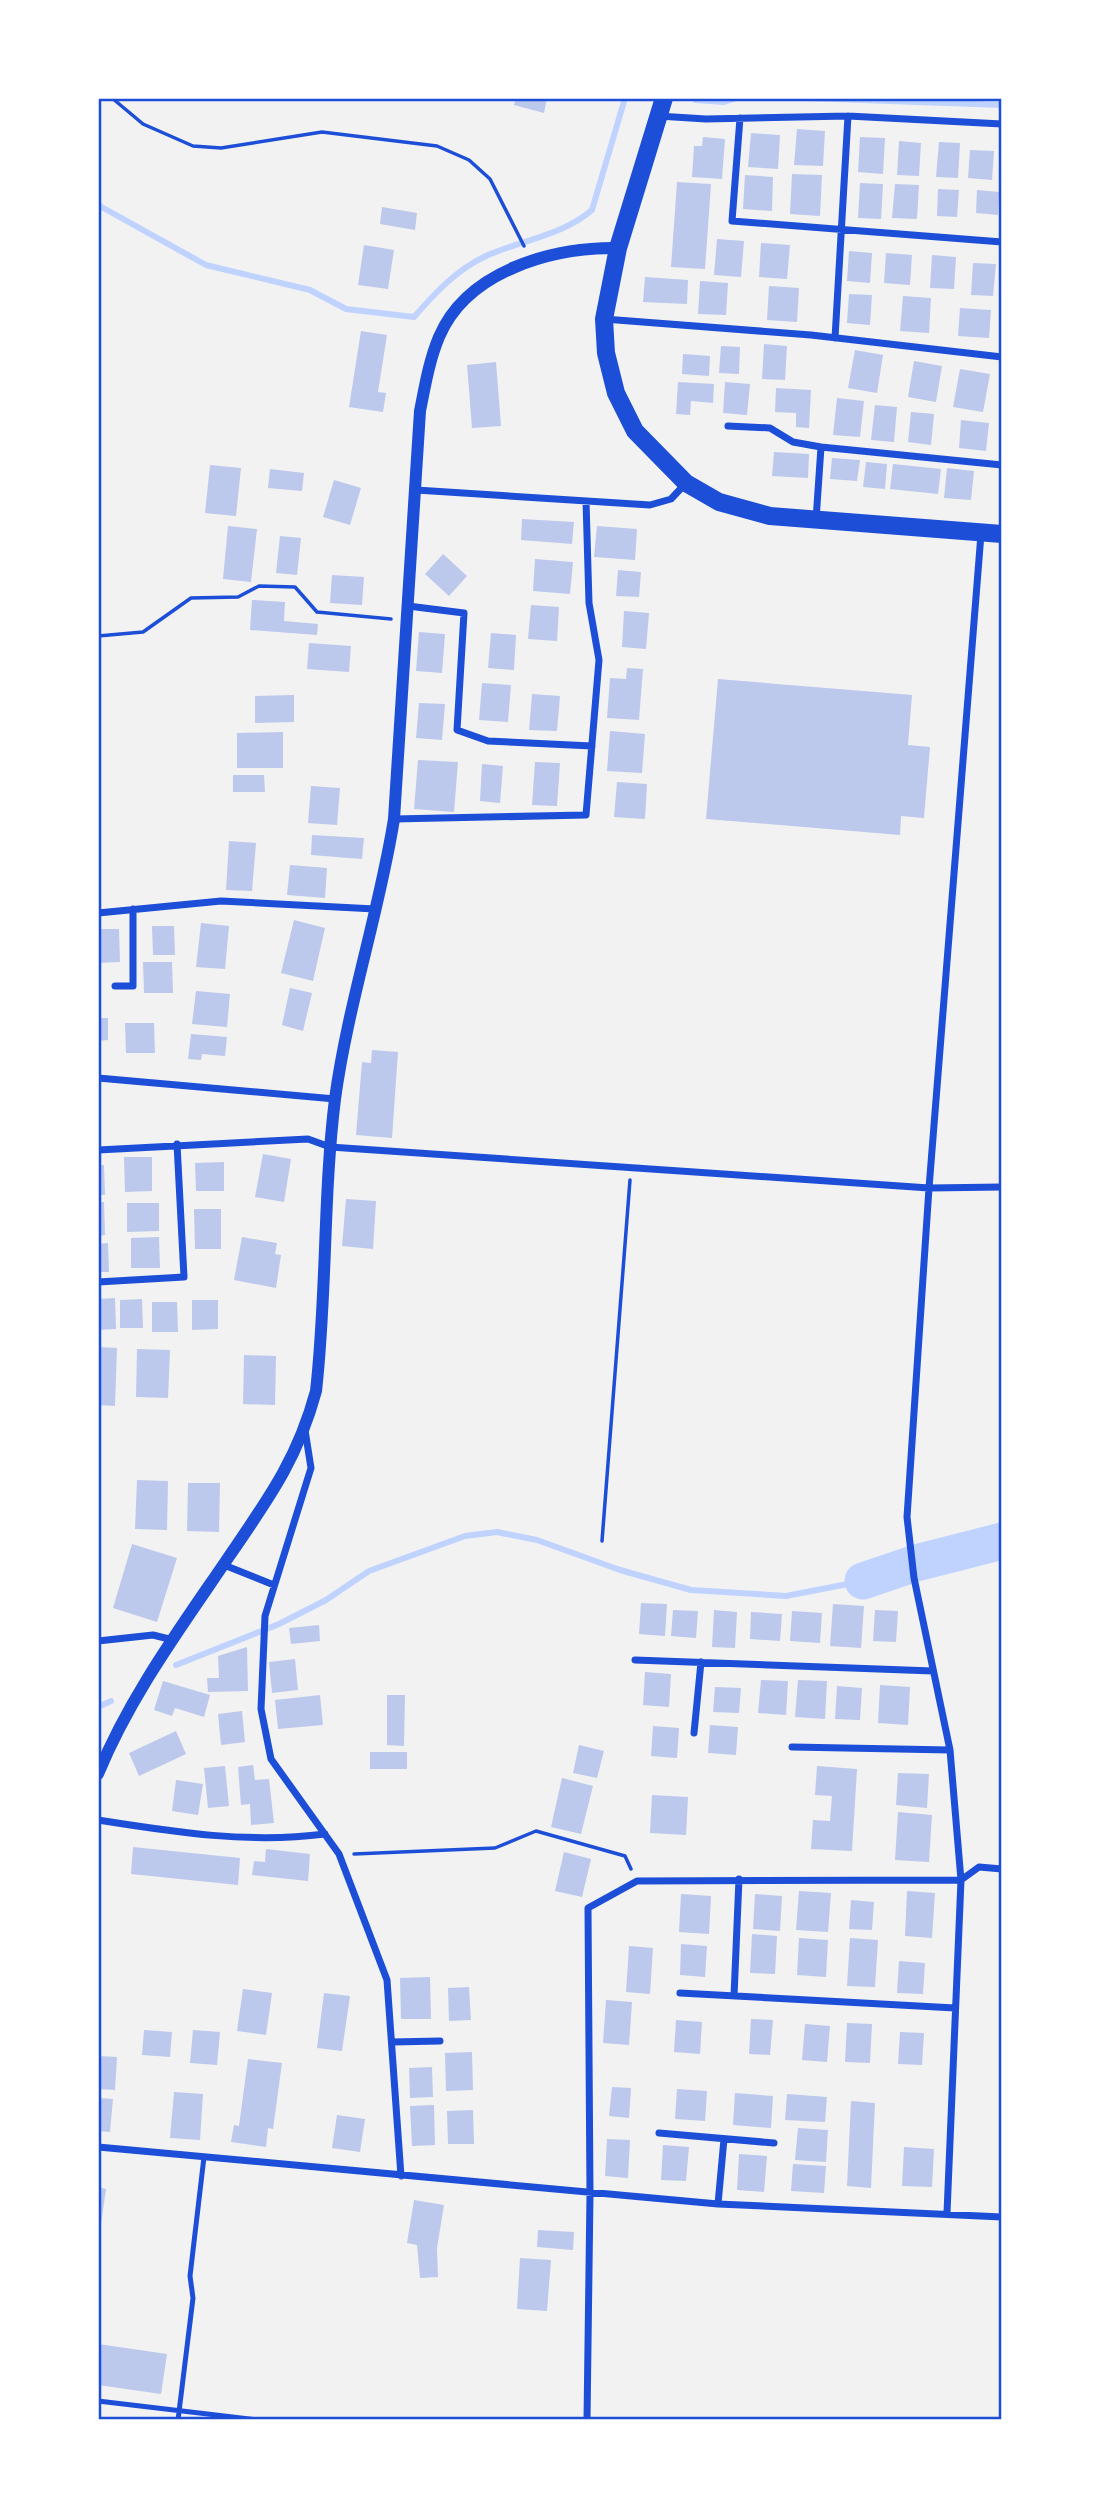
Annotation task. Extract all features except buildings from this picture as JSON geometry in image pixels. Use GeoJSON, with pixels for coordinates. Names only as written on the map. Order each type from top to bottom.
{"type":"FeatureCollection","features":[{"type":"Feature","properties":{"kind":"main road"},"geometry":{"type":"LineString","coordinates":[[663,98],[618,248],[604,319],[606,353],[617,393],[635,431],[686,483],[719,502],[770,516],[1002,534]]}},
{"type":"Feature","properties":{"kind":"street"},"geometry":{"type":"LineString","coordinates":[[658,116],[848,116],[1002,124]]}},
{"type":"Feature","properties":{"kind":"street"},"geometry":{"type":"LineString","coordinates":[[835,338],[848,116]]}},
{"type":"Feature","properties":{"kind":"street"},"geometry":{"type":"LineString","coordinates":[[740,118],[732,221],[1002,242]]}},
{"type":"Feature","properties":{"kind":"street"},"geometry":{"type":"LineString","coordinates":[[98,1774],[125,1715],[288,1470],[305,1430],[316,1391],[335,1099],[345,1031],[394,819],[420,411],[426,376],[439,335],[467,298],[503,272],[531,261],[593,248],[618,248]]}},
{"type":"Feature","properties":{"kind":"street"},"geometry":{"type":"LineString","coordinates":[[604,319],[835,338],[1002,357]]}},
{"type":"Feature","properties":{"kind":"street"},"geometry":{"type":"LineString","coordinates":[[727,426],[771,428],[793,442],[821,447],[1002,465]]}},
{"type":"Feature","properties":{"kind":"street"},"geometry":{"type":"LineString","coordinates":[[816,520],[821,447]]}},
{"type":"Feature","properties":{"kind":"street"},"geometry":{"type":"LineString","coordinates":[[416,490],[650,505],[671,499],[686,483]]}},
{"type":"Feature","properties":{"kind":"street"},"geometry":{"type":"LineString","coordinates":[[394,819],[586,816],[599,660],[589,603],[586,501]]}},
{"type":"Feature","properties":{"kind":"street"},"geometry":{"type":"LineString","coordinates":[[947,2213],[961,1880],[950,1750],[914,1578],[907,1517],[929,1188],[981,533]]}},
{"type":"Feature","properties":{"kind":"street"},"geometry":{"type":"LineString","coordinates":[[408,607],[464,613],[457,730],[488,741],[592,746]]}},
{"type":"Feature","properties":{"kind":"street"},"geometry":{"type":"LineString","coordinates":[[98,913],[222,901],[375,909]]}},
{"type":"Feature","properties":{"kind":"street"},"geometry":{"type":"LineString","coordinates":[[114,986],[134,986],[133,909]]}},
{"type":"Feature","properties":{"kind":"street"},"geometry":{"type":"LineString","coordinates":[[98,1077],[335,1099]]}},
{"type":"Feature","properties":{"kind":"street"},"geometry":{"type":"LineString","coordinates":[[98,1150],[308,1139],[330,1147],[929,1188],[1002,1187]]}},
{"type":"Feature","properties":{"kind":"street"},"geometry":{"type":"LineString","coordinates":[[98,1282],[184,1277],[177,1144]]}},
{"type":"Feature","properties":{"kind":"street"},"geometry":{"type":"LineString","coordinates":[[305,1430],[311,1468],[265,1616],[261,1709],[271,1759],[339,1854],[387,1980],[401,2176]]}},
{"type":"Feature","properties":{"kind":"street"},"geometry":{"type":"LineString","coordinates":[[224,1565],[274,1585]]}},
{"type":"Feature","properties":{"kind":"street"},"geometry":{"type":"LineString","coordinates":[[98,1641],[153,1635],[173,1640]]}},
{"type":"Feature","properties":{"kind":"street"},"geometry":{"type":"LineString","coordinates":[[635,1660],[933,1671]]}},
{"type":"Feature","properties":{"kind":"street"},"geometry":{"type":"LineString","coordinates":[[694,1732],[701,1662]]}},
{"type":"Feature","properties":{"kind":"street"},"geometry":{"type":"LineString","coordinates":[[792,1747],[950,1750]]}},
{"type":"Feature","properties":{"kind":"street"},"geometry":{"type":"LineString","coordinates":[[98,1820],[239,1839],[281,1840],[325,1834]]}},
{"type":"Feature","properties":{"kind":"street"},"geometry":{"type":"LineString","coordinates":[[587,2420],[590,2194],[588,1908],[637,1881],[961,1880],[979,1867],[1002,1869]]}},
{"type":"Feature","properties":{"kind":"street"},"geometry":{"type":"LineString","coordinates":[[734,1996],[739,1879]]}},
{"type":"Feature","properties":{"kind":"street"},"geometry":{"type":"LineString","coordinates":[[680,1993],[955,2008]]}},
{"type":"Feature","properties":{"kind":"street"},"geometry":{"type":"LineString","coordinates":[[392,2042],[440,2041]]}},
{"type":"Feature","properties":{"kind":"street"},"geometry":{"type":"LineString","coordinates":[[659,2133],[774,2143]]}},
{"type":"Feature","properties":{"kind":"street"},"geometry":{"type":"LineString","coordinates":[[718,2204],[724,2139]]}},
{"type":"Feature","properties":{"kind":"street"},"geometry":{"type":"LineString","coordinates":[[98,2147],[718,2204],[1002,2217]]}},
{"type":"Feature","properties":{"kind":"lane"},"geometry":{"type":"LineString","coordinates":[[178,2420],[193,2298],[190,2276],[204,2157]]}},
{"type":"Feature","properties":{"kind":"lane"},"geometry":{"type":"LineString","coordinates":[[98,2401],[258,2420]]}},
{"type":"Feature","properties":{"kind":"path"},"geometry":{"type":"LineString","coordinates":[[112,98],[143,124],[193,146],[221,148],[322,132],[437,146],[469,160],[490,179],[516,230]]}},
{"type":"Feature","properties":{"kind":"path"},"geometry":{"type":"LineString","coordinates":[[98,636],[143,632],[191,598],[238,597],[259,586],[295,587],[317,611],[407,621]]}},
{"type":"Feature","properties":{"kind":"path"},"geometry":{"type":"LineString","coordinates":[[602,1541],[631,1167]]}},
{"type":"Feature","properties":{"kind":"path"},"geometry":{"type":"LineString","coordinates":[[339,1854],[495,1848],[536,1831],[625,1856],[637,1881]]}},
{"type":"Feature","properties":{"kind":"waterway"},"geometry":{"type":"LineString","coordinates":[[98,205],[206,265],[310,290],[346,309],[414,317],[466,267],[488,255],[556,231],[592,210],[625,98]]}},
{"type":"Feature","properties":{"kind":"waterway"},"geometry":{"type":"LineString","coordinates":[[696,100],[724,102],[737,98]]}},
{"type":"Feature","properties":{"kind":"waterway"},"geometry":{"type":"LineString","coordinates":[[805,98],[1002,105]]}},
{"type":"Feature","properties":{"kind":"waterway"},"geometry":{"type":"LineString","coordinates":[[176,1665],[279,1624],[326,1600],[369,1571],[465,1536],[497,1532],[537,1540],[620,1570],[691,1590],[786,1596],[863,1581]]}},
{"type":"Feature","properties":{"kind":"waterway"},"geometry":{"type":"LineString","coordinates":[[863,1581],[916,1563],[1002,1541]]}},
{"type":"Feature","properties":{"kind":"waterway"},"geometry":{"type":"LineString","coordinates":[[98,1707],[111,1701]]}}]}
